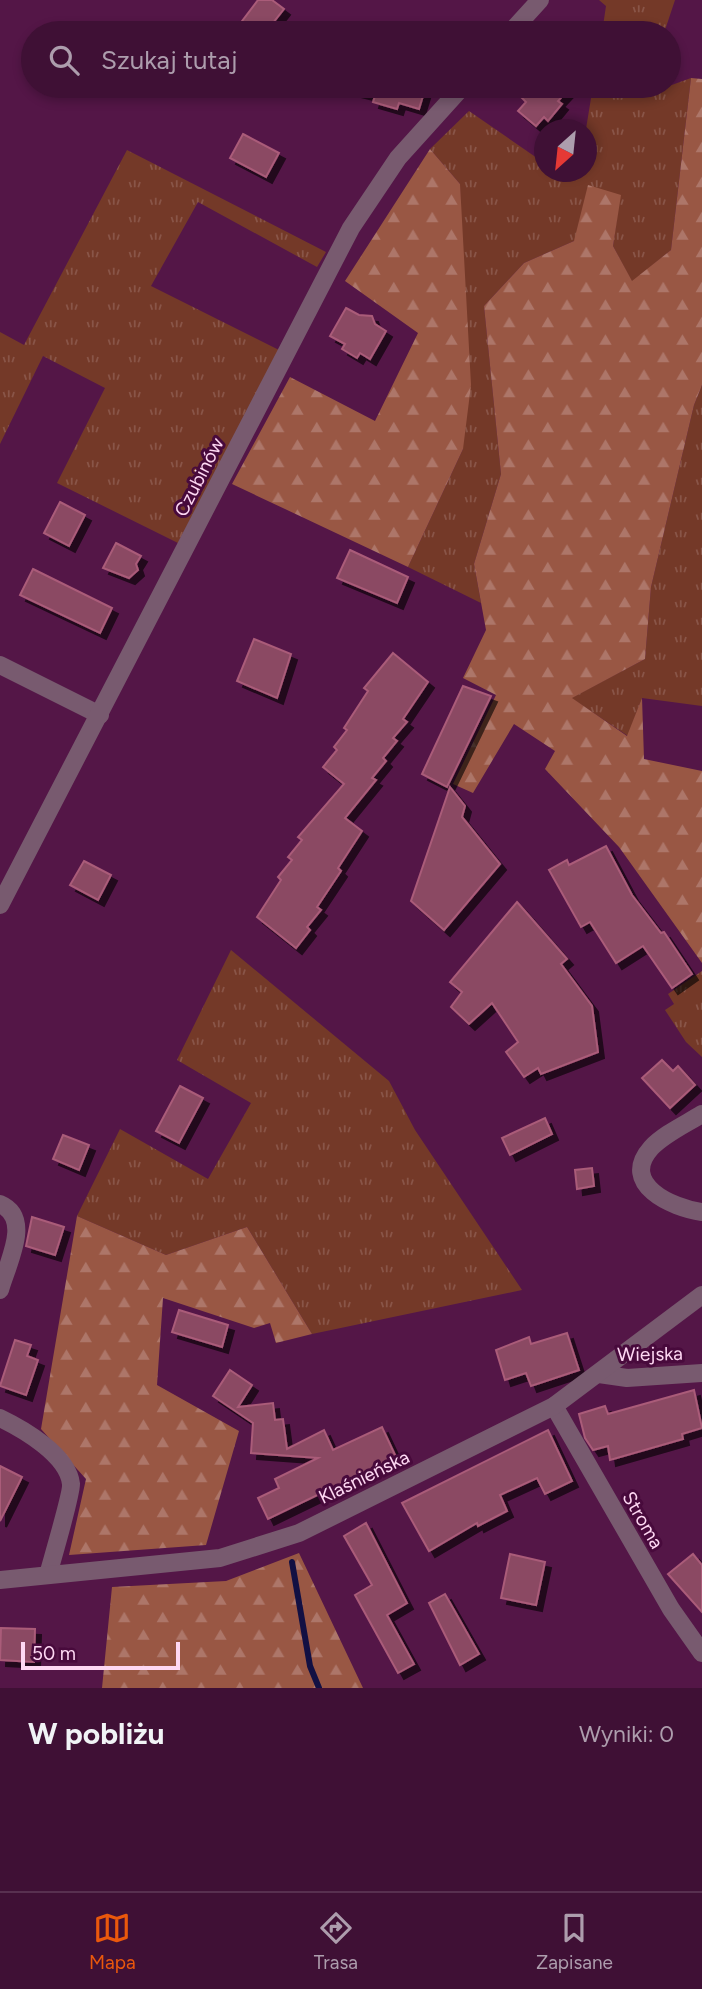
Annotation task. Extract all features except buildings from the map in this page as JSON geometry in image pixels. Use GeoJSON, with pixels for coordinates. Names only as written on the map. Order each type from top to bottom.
{"type":"FeatureCollection","features":[{"type":"Feature","properties":{"kind":"street"},"geometry":{"type":"LineString","coordinates":[[521,21],[540,0]]}},
{"type":"Feature","properties":{"kind":"street","name":"Czubinów"},"geometry":{"type":"LineString","coordinates":[[0,905],[351,228],[398,158],[452,98]]}},
{"type":"Feature","properties":{"kind":"street"},"geometry":{"type":"LineString","coordinates":[[0,665],[100,715]]}},
{"type":"Feature","properties":{"kind":"street"},"geometry":{"type":"LineString","coordinates":[[702,1114],[654,1144],[642,1162],[642,1174],[645,1185],[665,1203],[702,1212]]}},
{"type":"Feature","properties":{"kind":"street"},"geometry":{"type":"LineString","coordinates":[[0,1204],[12,1209],[16,1217],[16,1236],[0,1290]]}},
{"type":"Feature","properties":{"kind":"street","name":"Klaśnieńska"},"geometry":{"type":"LineString","coordinates":[[0,1580],[220,1558],[299,1533],[554,1406],[702,1295]]}},
{"type":"Feature","properties":{"kind":"street","name":"Wiejska"},"geometry":{"type":"LineString","coordinates":[[599,1374],[626,1378],[702,1373]]}},
{"type":"Feature","properties":{"kind":"street","name":"Stroma"},"geometry":{"type":"LineString","coordinates":[[554,1406],[671,1609],[702,1653]]}},
{"type":"Feature","properties":{"kind":"street"},"geometry":{"type":"LineString","coordinates":[[0,1418],[46,1447],[62,1465],[71,1484],[48,1575]]}},
{"type":"Feature","properties":{"kind":"green space"},"geometry":{"type":"Polygon","coordinates":[[[599,0],[675,0],[668,21],[604,21],[606,6],[599,0]]]}},
{"type":"Feature","properties":{"kind":"green space"},"geometry":{"type":"Polygon","coordinates":[[[691,78],[671,250],[632,282],[613,246],[620,195],[574,241],[524,263],[484,306],[501,474],[474,564],[481,603],[408,567],[463,449],[460,184],[430,149],[469,111],[534,156],[534,182],[597,182],[597,119],[588,119],[591,98],[681,98],[681,82],[691,78]]]}},
{"type":"Feature","properties":{"kind":"green space"},"geometry":{"type":"Polygon","coordinates":[[[691,78],[702,79],[702,385],[694,405],[651,587],[645,659],[572,698],[627,736],[642,698],[644,759],[702,771],[702,963],[619,847],[545,769],[555,751],[514,724],[473,793],[453,784],[496,695],[463,678],[486,630],[474,564],[501,474],[484,306],[524,263],[574,241],[588,185],[621,195],[613,246],[632,281],[671,250],[691,78]]]}},
{"type":"Feature","properties":{"kind":"green space"},"geometry":{"type":"Polygon","coordinates":[[[430,149],[460,184],[471,385],[463,449],[408,567],[232,484],[290,377],[375,421],[418,333],[345,281],[430,149]]]}},
{"type":"Feature","properties":{"kind":"green space"},"geometry":{"type":"Polygon","coordinates":[[[127,150],[326,252],[317,267],[198,202],[151,286],[279,350],[178,543],[57,483],[105,388],[43,356],[0,444],[0,332],[24,345],[127,150]]]}},
{"type":"Feature","properties":{"kind":"green space"},"geometry":{"type":"Polygon","coordinates":[[[702,385],[702,706],[642,698],[628,736],[571,698],[645,659],[651,587],[694,405],[702,385]]]}},
{"type":"Feature","properties":{"kind":"green space"},"geometry":{"type":"Polygon","coordinates":[[[231,950],[389,1081],[415,1130],[522,1290],[312,1334],[247,1227],[166,1255],[77,1216],[120,1129],[208,1179],[251,1103],[177,1060],[231,950]]]}},
{"type":"Feature","properties":{"kind":"green space"},"geometry":{"type":"Polygon","coordinates":[[[702,971],[702,1057],[686,1042],[665,1010],[674,1004],[668,994],[702,971]]]}},
{"type":"Feature","properties":{"kind":"green space"},"geometry":{"type":"Polygon","coordinates":[[[77,1216],[166,1255],[247,1227],[312,1334],[276,1343],[270,1323],[254,1328],[163,1298],[157,1385],[239,1431],[206,1545],[69,1555],[86,1479],[41,1429],[77,1216]]]}},
{"type":"Feature","properties":{"kind":"green space"},"geometry":{"type":"Polygon","coordinates":[[[299,1553],[363,1688],[102,1688],[112,1587],[226,1581],[299,1553]]]}},
{"type":"Feature","properties":{"kind":"waterway"},"geometry":{"type":"LineString","coordinates":[[292,1562],[310,1666],[319,1688]]}}]}
